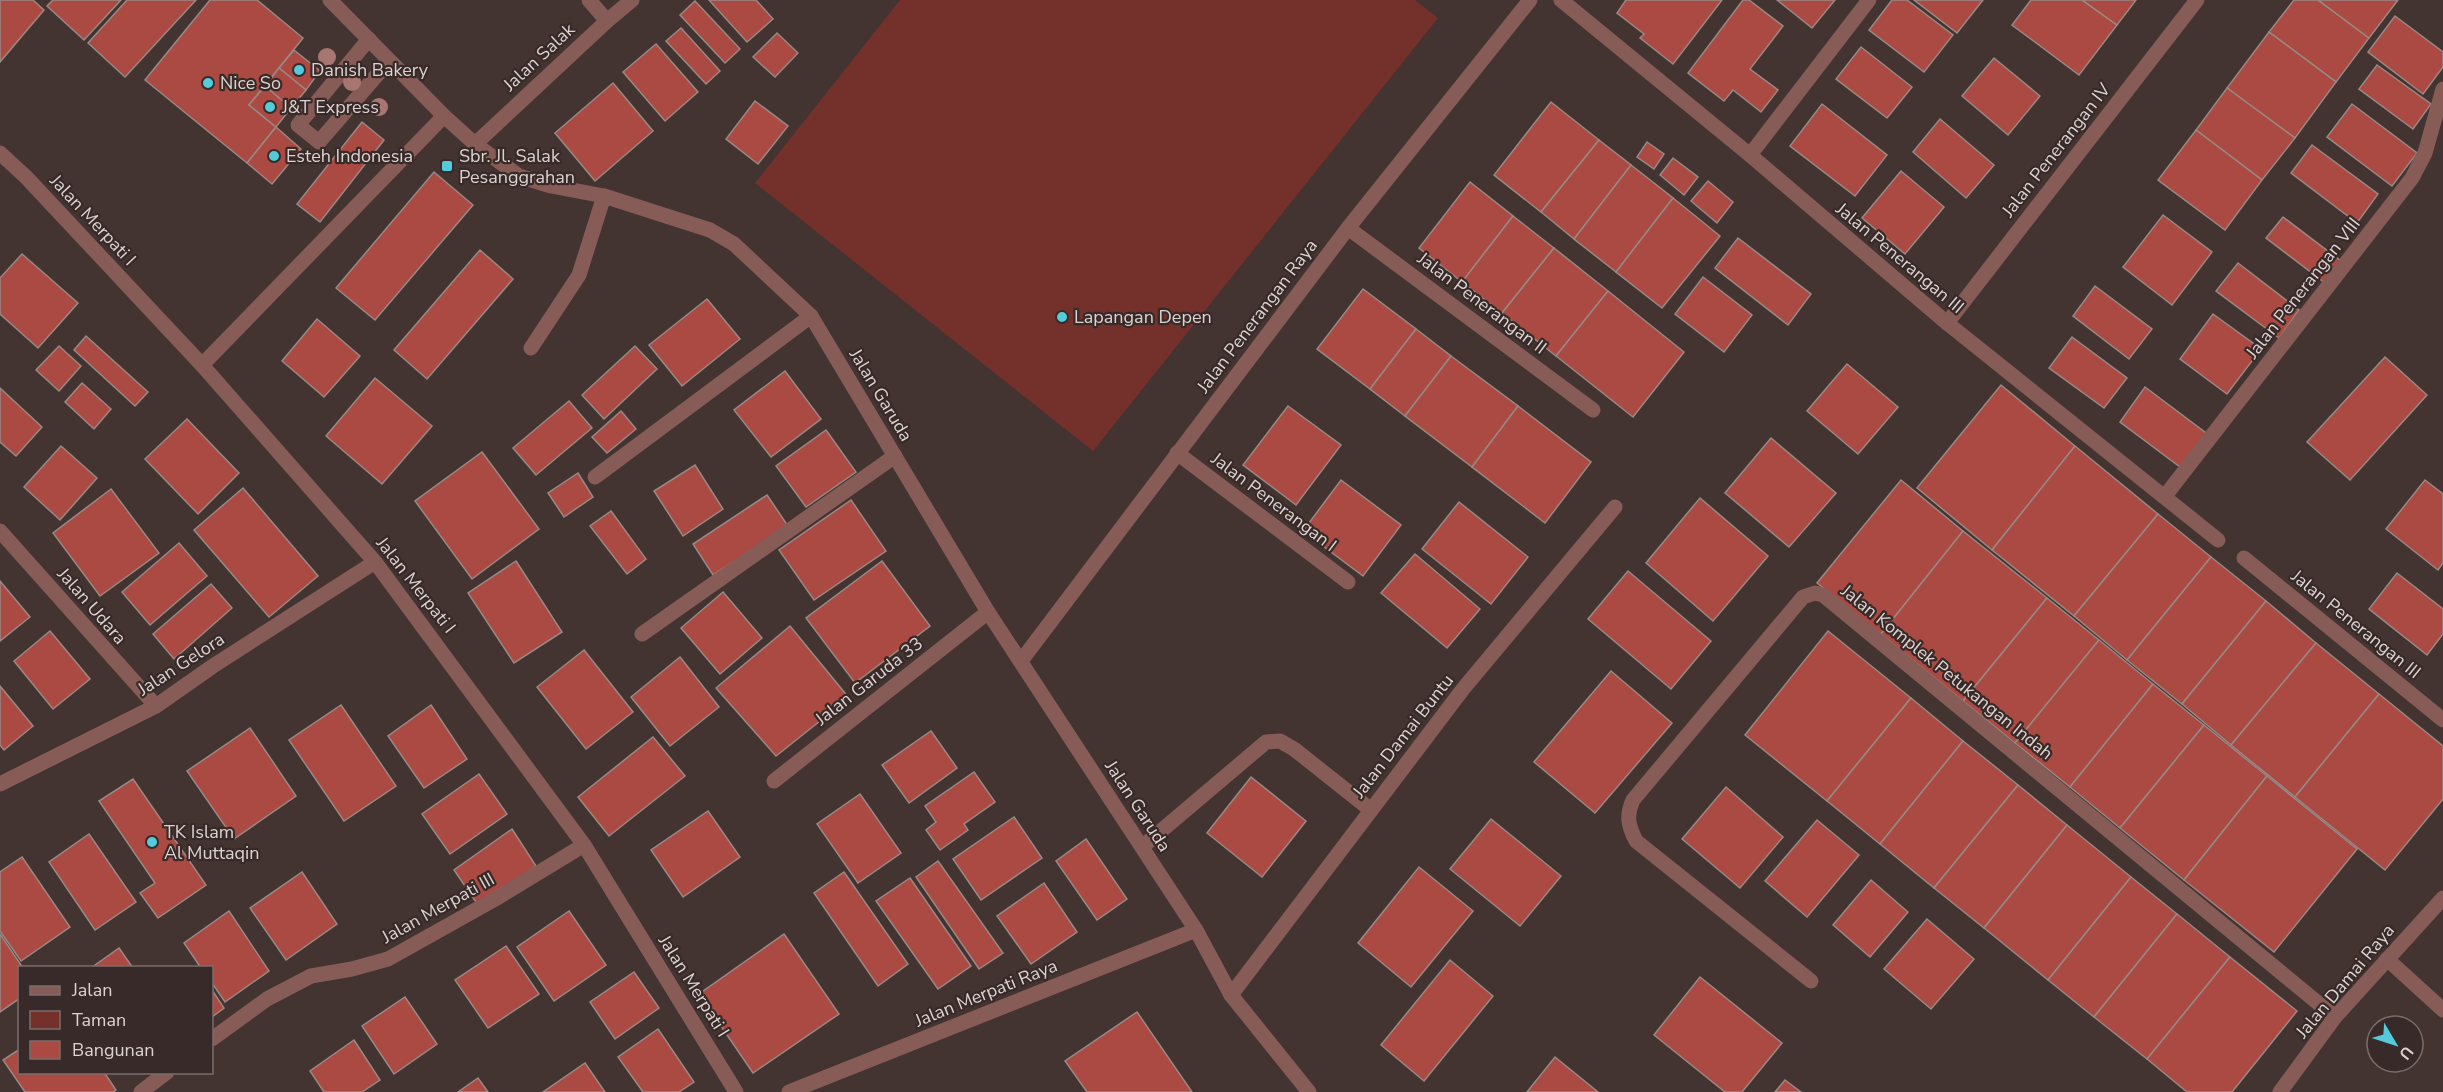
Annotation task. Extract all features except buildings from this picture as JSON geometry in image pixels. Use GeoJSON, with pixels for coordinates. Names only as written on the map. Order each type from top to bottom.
{"type":"FeatureCollection","features":[{"type":"Feature","properties":{"kind":"street","name":"Jalan Garuda"},"geometry":{"type":"LineString","coordinates":[[330,0],[444,116],[475,144],[519,176],[551,186],[604,196],[710,230],[735,244],[811,316],[988,612],[1196,930],[1231,994],[1309,1092]]}},
{"type":"Feature","properties":{"kind":"street"},"geometry":{"type":"LineString","coordinates":[[588,0],[607,21]]}},
{"type":"Feature","properties":{"kind":"street","name":"Jalan Salak"},"geometry":{"type":"LineString","coordinates":[[475,144],[632,0]]}},
{"type":"Feature","properties":{"kind":"street","name":"Jalan Penerangan Raya"},"geometry":{"type":"LineString","coordinates":[[1021,661],[1348,228],[1530,0]]}},
{"type":"Feature","properties":{"kind":"street","name":"Jalan Penerangan III"},"geometry":{"type":"LineString","coordinates":[[1561,0],[1750,155],[1947,323],[2218,540]]}},
{"type":"Feature","properties":{"kind":"street"},"geometry":{"type":"LineString","coordinates":[[1750,155],[1869,0]]}},
{"type":"Feature","properties":{"kind":"street","name":"Jalan Penerangan IV"},"geometry":{"type":"LineString","coordinates":[[1947,323],[2197,0]]}},
{"type":"Feature","properties":{"kind":"street"},"geometry":{"type":"LineString","coordinates":[[369,39],[298,125],[319,142],[389,62]]}},
{"type":"Feature","properties":{"kind":"street","name":"Jalan Penerangan VIII"},"geometry":{"type":"LineString","coordinates":[[2165,496],[2412,178],[2425,153],[2443,89]]}},
{"type":"Feature","properties":{"kind":"street"},"geometry":{"type":"LineString","coordinates":[[202,365],[444,116]]}},
{"type":"Feature","properties":{"kind":"street","name":"Jalan Merpati I"},"geometry":{"type":"LineString","coordinates":[[0,153],[26,177],[202,365],[375,562],[584,845],[736,1092]]}},
{"type":"Feature","properties":{"kind":"street"},"geometry":{"type":"LineString","coordinates":[[531,348],[579,275],[604,196]]}},
{"type":"Feature","properties":{"kind":"street","name":"Jalan Penerangan II"},"geometry":{"type":"LineString","coordinates":[[1348,228],[1593,410]]}},
{"type":"Feature","properties":{"kind":"street"},"geometry":{"type":"LineString","coordinates":[[595,477],[811,316]]}},
{"type":"Feature","properties":{"kind":"street","name":"Jalan Penerangan I"},"geometry":{"type":"LineString","coordinates":[[1177,453],[1347,582]]}},
{"type":"Feature","properties":{"kind":"street"},"geometry":{"type":"LineString","coordinates":[[642,634],[895,456]]}},
{"type":"Feature","properties":{"kind":"street","name":"Jalan Damai Buntu"},"geometry":{"type":"LineString","coordinates":[[1231,994],[1463,689],[1615,507]]}},
{"type":"Feature","properties":{"kind":"street","name":"Jalan Udara"},"geometry":{"type":"LineString","coordinates":[[0,531],[156,706]]}},
{"type":"Feature","properties":{"kind":"street","name":"Jalan Penerangan III"},"geometry":{"type":"LineString","coordinates":[[2244,558],[2443,720]]}},
{"type":"Feature","properties":{"kind":"street","name":"Jalan Gelora"},"geometry":{"type":"LineString","coordinates":[[0,784],[156,706],[213,666],[375,562]]}},
{"type":"Feature","properties":{"kind":"street","name":"Jalan Komplek Petukangan Indah"},"geometry":{"type":"LineString","coordinates":[[1811,981],[1636,840],[1629,828],[1627,813],[1634,800],[1803,597],[1815,593],[1823,595],[1833,603],[2335,1017]]}},
{"type":"Feature","properties":{"kind":"street","name":"Jalan Garuda 33"},"geometry":{"type":"LineString","coordinates":[[774,781],[988,612]]}},
{"type":"Feature","properties":{"kind":"street"},"geometry":{"type":"LineString","coordinates":[[1142,848],[1266,742],[1280,741],[1294,749],[1371,810]]}},
{"type":"Feature","properties":{"kind":"street","name":"Jalan Merpati III"},"geometry":{"type":"LineString","coordinates":[[213,1038],[267,999],[311,976],[352,969],[388,959],[497,898],[584,845]]}},
{"type":"Feature","properties":{"kind":"street","name":"Jalan Damai Raya"},"geometry":{"type":"LineString","coordinates":[[2280,1092],[2335,1017],[2443,898]]}},
{"type":"Feature","properties":{"kind":"street","name":"Jalan Merpati Raya"},"geometry":{"type":"LineString","coordinates":[[789,1092],[1196,930]]}},
{"type":"Feature","properties":{"kind":"street"},"geometry":{"type":"LineString","coordinates":[[2387,959],[2443,1010]]}},
{"type":"Feature","properties":{"kind":"street"},"geometry":{"type":"LineString","coordinates":[[141,1092],[164,1074]]}},
{"type":"Feature","properties":{"kind":"green space","name":"Lapangan Depen"},"geometry":{"type":"Polygon","coordinates":[[[900,0],[1415,0],[1438,18],[1093,451],[755,183],[900,0]]]}},
{"type":"Feature","properties":{"kind":"place","name":"Danish Bakery"},"geometry":{"type":"Point","coordinates":[299,70]}},
{"type":"Feature","properties":{"kind":"place","name":"Nice So"},"geometry":{"type":"Point","coordinates":[208,83]}},
{"type":"Feature","properties":{"kind":"place","name":"J&T Express"},"geometry":{"type":"Point","coordinates":[270,107]}},
{"type":"Feature","properties":{"kind":"place","name":"Esteh Indonesia"},"geometry":{"type":"Point","coordinates":[274,156]}},
{"type":"Feature","properties":{"kind":"place","name":"Sbr. Jl. Salak Pesanggrahan"},"geometry":{"type":"Point","coordinates":[447,166]}},
{"type":"Feature","properties":{"kind":"place","name":"Lapangan Depen"},"geometry":{"type":"Point","coordinates":[1062,317]}},
{"type":"Feature","properties":{"kind":"place","name":"TK Islam Al Muttaqin"},"geometry":{"type":"Point","coordinates":[152,842]}}]}
